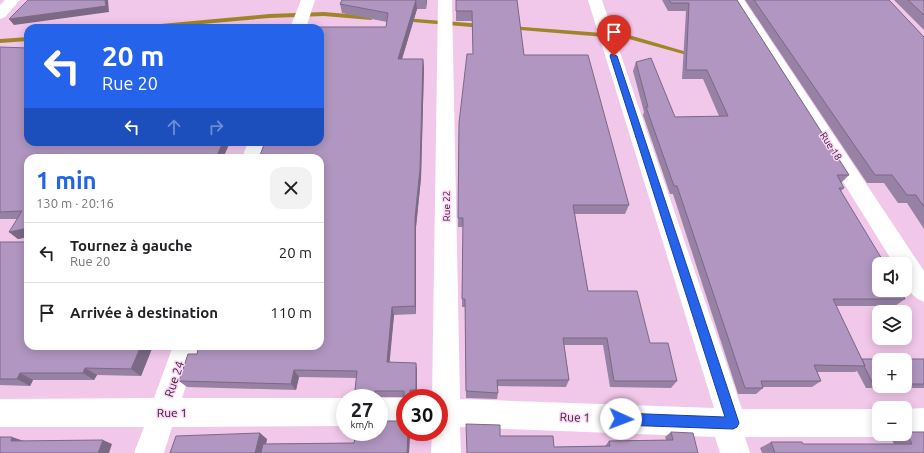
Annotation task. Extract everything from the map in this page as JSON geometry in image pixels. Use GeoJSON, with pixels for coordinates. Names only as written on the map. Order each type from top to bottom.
{"type":"FeatureCollection","features":[{"type":"Feature","properties":{"kind":"street"},"geometry":{"type":"LineString","coordinates":[[0,14],[13,0]]}},
{"type":"Feature","properties":{"kind":"street","name":"Rue 22"},"geometry":{"type":"LineString","coordinates":[[443,389],[445,0]]}},
{"type":"Feature","properties":{"kind":"street"},"geometry":{"type":"LineString","coordinates":[[596,0],[729,423],[735,453]]}},
{"type":"Feature","properties":{"kind":"street","name":"Rue 18"},"geometry":{"type":"LineString","coordinates":[[737,0],[924,291]]}},
{"type":"Feature","properties":{"kind":"street","name":"Rue 24"},"geometry":{"type":"LineString","coordinates":[[150,453],[185,350]]}},
{"type":"Feature","properties":{"kind":"street","name":"Rue 1"},"geometry":{"type":"LineString","coordinates":[[0,413],[336,412]]}},
{"type":"Feature","properties":{"kind":"street","name":"Rue 1"},"geometry":{"type":"LineString","coordinates":[[448,412],[729,423],[872,423]]}},
{"type":"Feature","properties":{"kind":"street"},"geometry":{"type":"LineString","coordinates":[[912,422],[924,422]]}},
{"type":"Feature","properties":{"kind":"street","name":"Rue 22"},"geometry":{"type":"LineString","coordinates":[[445,441],[446,453]]}},
{"type":"Feature","properties":{"kind":"building"},"geometry":{"type":"Polygon","coordinates":[[[28,0],[105,0],[106,6],[9,19],[28,0]]]}},
{"type":"Feature","properties":{"kind":"building"},"geometry":{"type":"Polygon","coordinates":[[[342,0],[416,0],[398,59],[423,59],[420,169],[415,218],[415,306],[392,307],[387,362],[416,363],[416,389],[396,389],[396,391],[388,391],[388,389],[355,389],[357,371],[294,370],[291,384],[179,381],[188,354],[197,354],[198,350],[324,350],[324,154],[260,154],[264,146],[324,146],[324,27],[386,27],[388,13],[340,4],[342,0]]]}},
{"type":"Feature","properties":{"kind":"building"},"geometry":{"type":"Polygon","coordinates":[[[456,0],[517,0],[524,55],[588,55],[629,205],[573,205],[588,291],[637,291],[650,343],[668,343],[677,381],[614,381],[607,338],[563,338],[569,380],[497,380],[498,393],[466,391],[465,299],[462,299],[463,218],[458,218],[459,123],[467,54],[473,54],[472,11],[456,11],[456,0]]]}},
{"type":"Feature","properties":{"kind":"building"},"geometry":{"type":"Polygon","coordinates":[[[669,0],[737,0],[849,175],[837,175],[844,188],[839,188],[881,257],[872,257],[872,297],[904,297],[905,299],[833,299],[865,366],[814,365],[821,381],[761,381],[763,388],[745,388],[677,186],[674,186],[646,107],[648,107],[636,62],[651,58],[675,117],[728,116],[707,70],[686,70],[689,3],[671,3],[669,0]]]}},
{"type":"Feature","properties":{"kind":"building"},"geometry":{"type":"Polygon","coordinates":[[[754,0],[889,0],[924,37],[924,207],[916,195],[907,195],[892,175],[875,175],[754,0]]]}},
{"type":"Feature","properties":{"kind":"building"},"geometry":{"type":"Polygon","coordinates":[[[908,0],[924,0],[924,15],[908,0]]]}},
{"type":"Feature","properties":{"kind":"building"},"geometry":{"type":"Polygon","coordinates":[[[0,47],[24,48],[24,146],[221,146],[218,154],[24,154],[24,229],[9,232],[22,211],[0,212],[0,47]]]}},
{"type":"Feature","properties":{"kind":"building"},"geometry":{"type":"Polygon","coordinates":[[[0,242],[24,242],[24,350],[139,350],[131,369],[85,368],[83,373],[20,373],[17,379],[0,379],[0,242]]]}},
{"type":"Feature","properties":{"kind":"building"},"geometry":{"type":"Polygon","coordinates":[[[862,359],[872,359],[872,382],[864,366],[862,359]]]}},
{"type":"Feature","properties":{"kind":"building"},"geometry":{"type":"Polygon","coordinates":[[[912,359],[924,359],[924,384],[912,384],[912,359]]]}},
{"type":"Feature","properties":{"kind":"building"},"geometry":{"type":"Polygon","coordinates":[[[388,421],[396,421],[396,441],[408,441],[407,453],[261,453],[263,444],[388,441],[388,421]]]}},
{"type":"Feature","properties":{"kind":"building"},"geometry":{"type":"Polygon","coordinates":[[[466,424],[500,425],[500,436],[553,436],[554,447],[610,446],[609,441],[673,440],[671,432],[693,433],[698,453],[467,453],[466,424]]]}},
{"type":"Feature","properties":{"kind":"building"},"geometry":{"type":"Polygon","coordinates":[[[912,432],[924,432],[924,453],[775,453],[771,442],[802,442],[803,444],[912,444],[910,441],[912,441],[912,432]]]}},
{"type":"Feature","properties":{"kind":"building"},"geometry":{"type":"Polygon","coordinates":[[[260,433],[255,453],[170,453],[176,436],[260,433]]]}},
{"type":"Feature","properties":{"kind":"building"},"geometry":{"type":"Polygon","coordinates":[[[0,437],[12,437],[11,441],[103,440],[98,453],[0,453],[0,437]]]}},
{"type":"Feature","properties":{"kind":"waterway"},"geometry":{"type":"LineString","coordinates":[[182,24],[269,16],[324,14],[371,18]]}},
{"type":"Feature","properties":{"kind":"waterway"},"geometry":{"type":"LineString","coordinates":[[403,20],[483,26]]}},
{"type":"Feature","properties":{"kind":"waterway"},"geometry":{"type":"LineString","coordinates":[[510,28],[629,37],[694,55]]}},
{"type":"Feature","properties":{"kind":"waterway"},"geometry":{"type":"LineString","coordinates":[[0,41],[24,39]]}},
{"type":"Feature","properties":{"kind":"route"},"geometry":{"type":"LineString","coordinates":[[614,56],[733,423],[621,419]]}}]}
